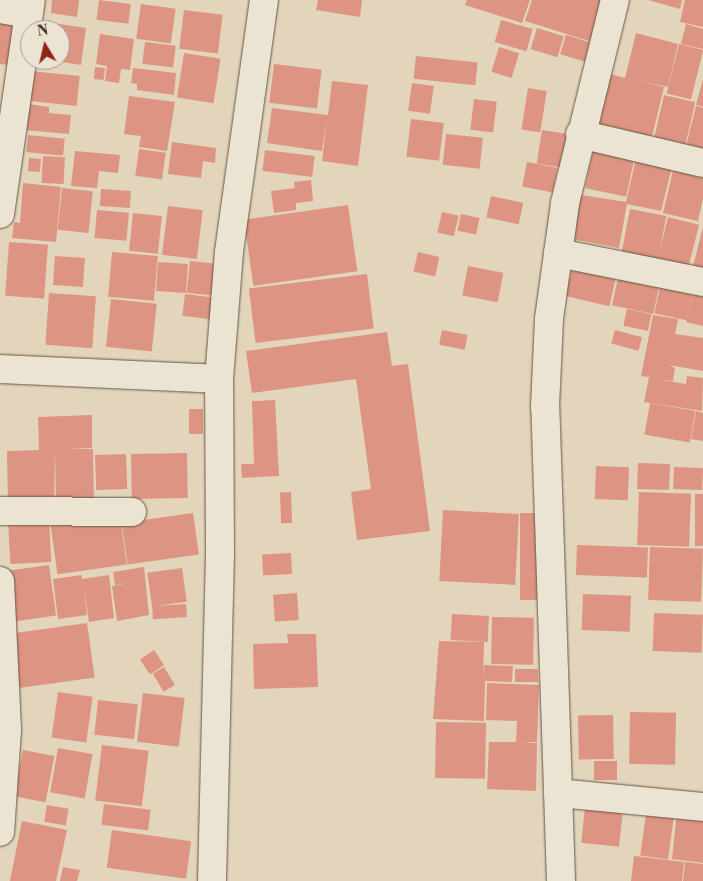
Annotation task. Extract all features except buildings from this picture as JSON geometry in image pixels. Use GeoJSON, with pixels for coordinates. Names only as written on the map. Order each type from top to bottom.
{"type":"FeatureCollection","features":[{"type":"Feature","properties":{"kind":"street"},"geometry":{"type":"LineString","coordinates":[[212,881],[220,555],[218,379],[229,252],[264,0]]}},
{"type":"Feature","properties":{"kind":"street"},"geometry":{"type":"LineString","coordinates":[[561,881],[545,407],[549,319],[565,203],[580,134],[616,0]]}},
{"type":"Feature","properties":{"kind":"street"},"geometry":{"type":"LineString","coordinates":[[0,9],[30,7],[6,126],[0,214]]}},
{"type":"Feature","properties":{"kind":"street"},"geometry":{"type":"LineString","coordinates":[[580,134],[703,163]]}},
{"type":"Feature","properties":{"kind":"street"},"geometry":{"type":"LineString","coordinates":[[558,253],[703,282]]}},
{"type":"Feature","properties":{"kind":"street"},"geometry":{"type":"LineString","coordinates":[[0,369],[218,379]]}},
{"type":"Feature","properties":{"kind":"street"},"geometry":{"type":"LineString","coordinates":[[0,511],[132,512]]}},
{"type":"Feature","properties":{"kind":"street"},"geometry":{"type":"LineString","coordinates":[[0,582],[4,632],[0,832]]}},
{"type":"Feature","properties":{"kind":"street"},"geometry":{"type":"LineString","coordinates":[[558,793],[703,807]]}}]}
